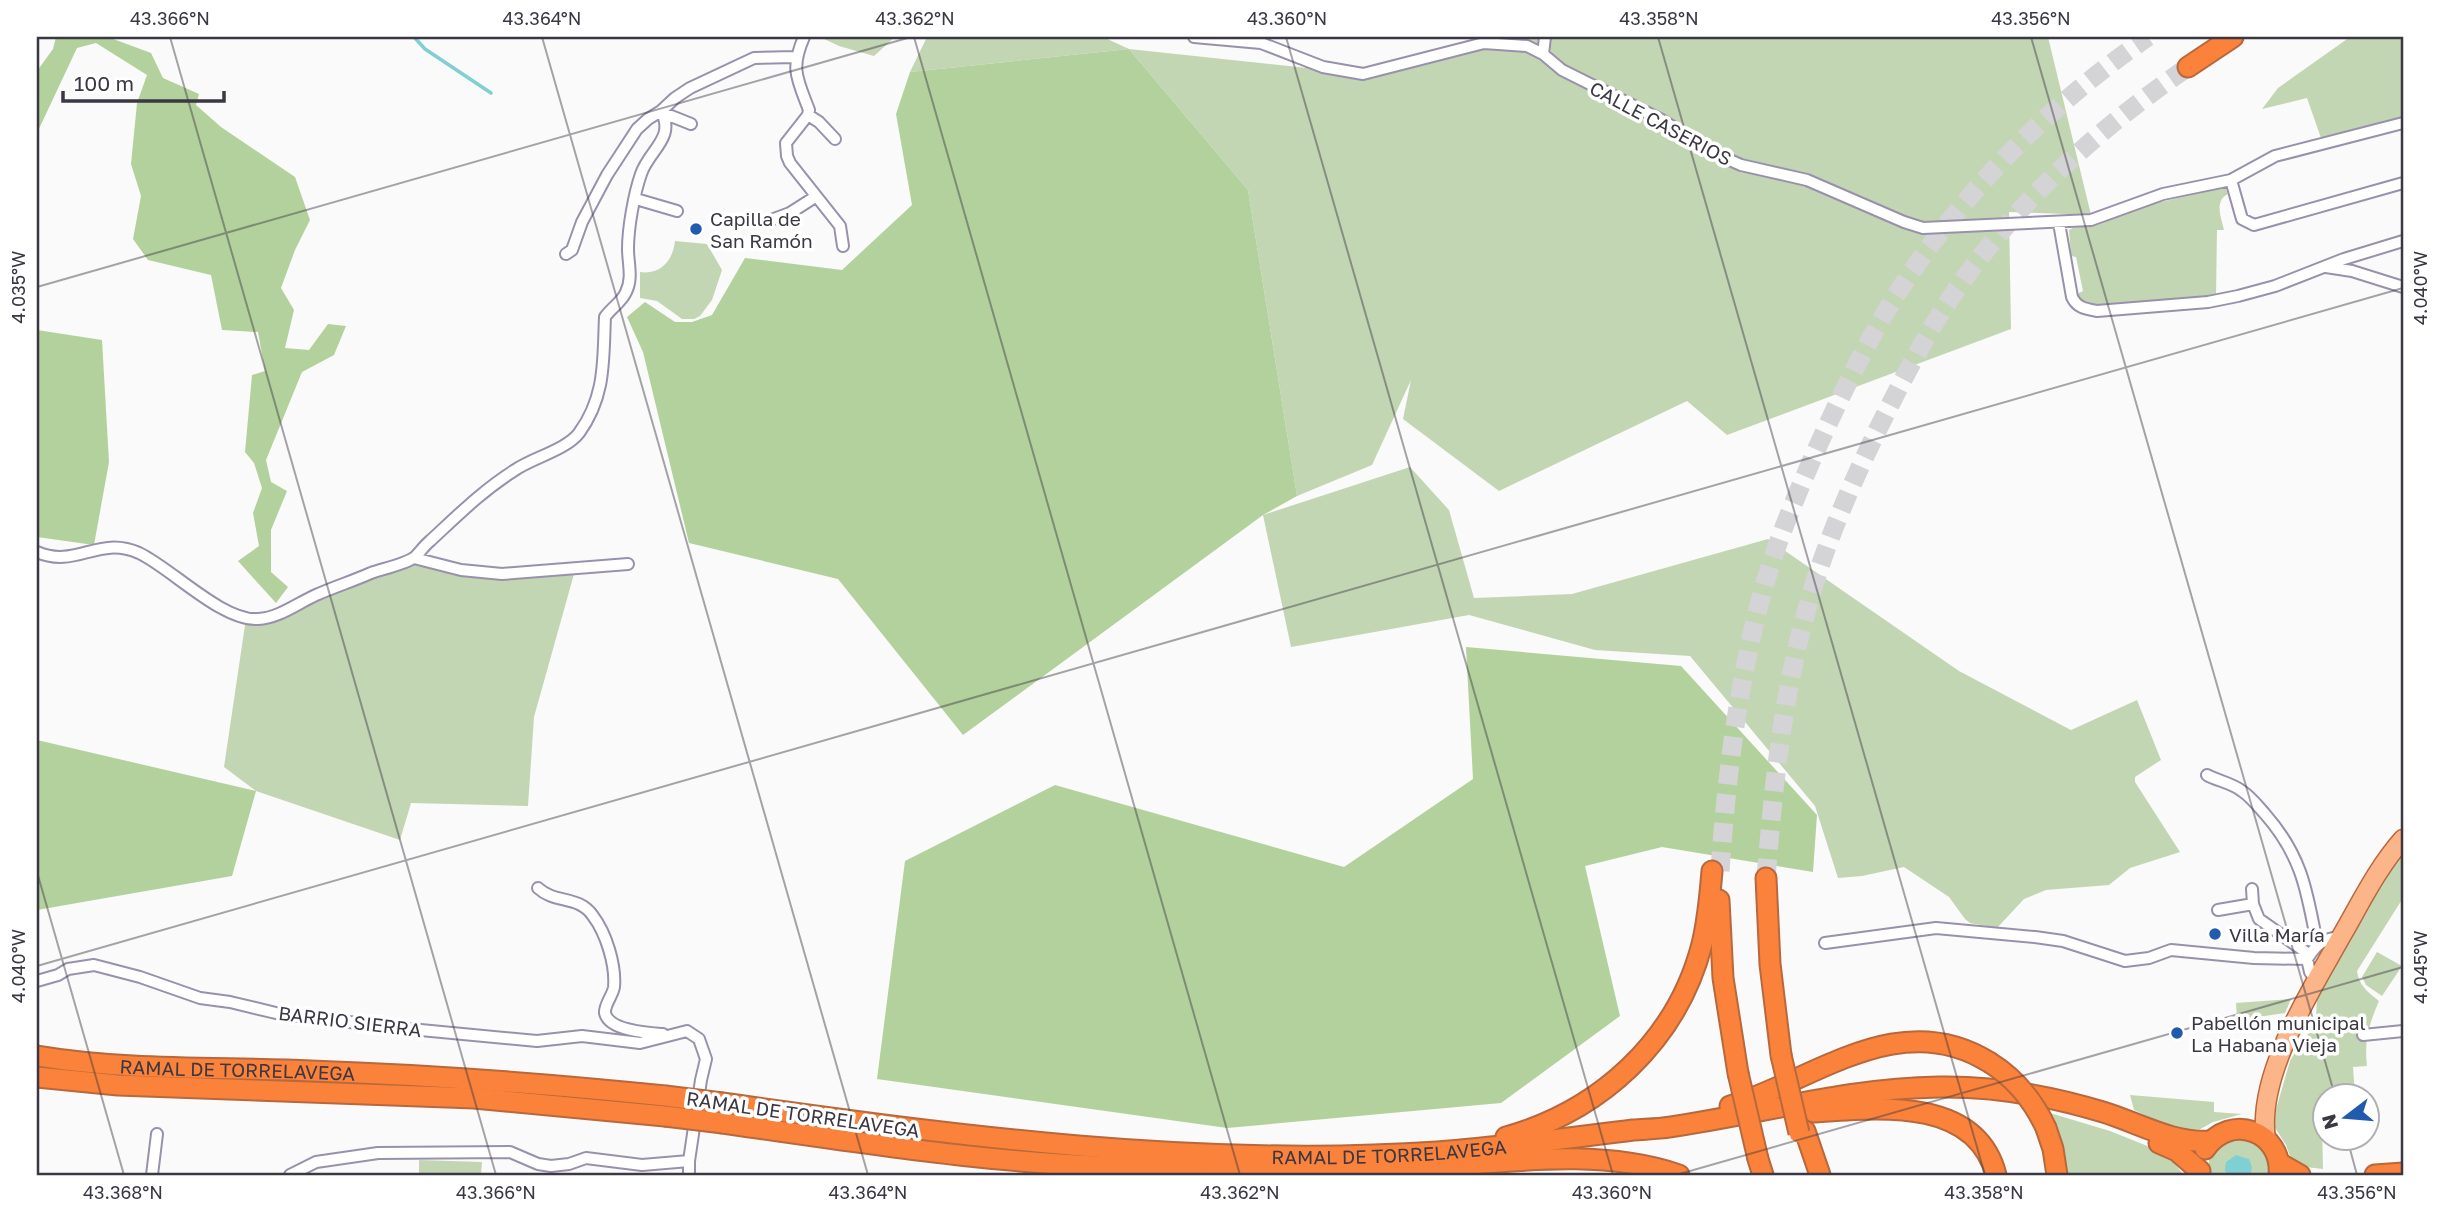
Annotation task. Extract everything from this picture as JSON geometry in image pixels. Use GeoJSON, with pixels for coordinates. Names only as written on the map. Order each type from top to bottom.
{"type":"FeatureCollection","features":[{"type":"Feature","properties":{"kind":"highway"},"geometry":{"type":"LineString","coordinates":[[2188,67],[2233,37]]}},
{"type":"Feature","properties":{"kind":"highway"},"geometry":{"type":"LineString","coordinates":[[1070,1146],[1270,1151],[1421,1147],[1494,1139],[1553,1121],[1614,1083],[1660,1032],[1686,986],[1702,946],[1716,871],[1728,1016],[1738,1073],[1761,1167]]}},
{"type":"Feature","properties":{"kind":"highway"},"geometry":{"type":"LineString","coordinates":[[1766,877],[1770,964],[1781,1055],[1820,1175]]}},
{"type":"Feature","properties":{"kind":"highway"},"geometry":{"type":"LineString","coordinates":[[1637,1129],[1761,1096],[1835,1061],[1876,1046],[1924,1042],[1966,1051],[1989,1062],[2023,1091],[2046,1128],[2057,1175]]}},
{"type":"Feature","properties":{"kind":"highway","name":"RAMAL DE TORRELAVEGA"},"geometry":{"type":"LineString","coordinates":[[37,1056],[128,1065],[409,1074],[521,1081],[665,1096],[969,1136],[1070,1146],[1227,1154],[1303,1156],[1433,1152],[1570,1139],[1637,1129]]}},
{"type":"Feature","properties":{"kind":"highway","name":"RAMAL DE TORRELAVEGA"},"geometry":{"type":"LineString","coordinates":[[37,1077],[118,1085],[474,1098],[665,1116],[963,1154],[1068,1164],[1168,1168],[1405,1163],[1541,1153],[1666,1136],[1803,1126]]}},
{"type":"Feature","properties":{"kind":"highway"},"geometry":{"type":"LineString","coordinates":[[1637,1129],[1667,1127],[1863,1093],[1941,1087],[1994,1090],[2050,1098],[2123,1118],[2182,1140],[2211,1141]]}},
{"type":"Feature","properties":{"kind":"highway"},"geometry":{"type":"LineString","coordinates":[[1803,1126],[1843,1104],[1905,1096],[2020,1102],[2071,1113],[2129,1131],[2177,1151],[2200,1173]]}},
{"type":"Feature","properties":{"kind":"highway"},"geometry":{"type":"LineString","coordinates":[[1803,1126],[1892,1109],[1938,1116],[1962,1128],[1975,1139],[1990,1160],[1996,1175]]}},
{"type":"Feature","properties":{"kind":"highway"},"geometry":{"type":"LineString","coordinates":[[1803,1126],[1810,1175]]}},
{"type":"Feature","properties":{"kind":"highway"},"geometry":{"type":"LineString","coordinates":[[2200,1173],[2202,1154],[2211,1141],[2226,1131],[2244,1129],[2266,1139],[2276,1152],[2279,1169],[2301,1175]]}},
{"type":"Feature","properties":{"kind":"highway"},"geometry":{"type":"LineString","coordinates":[[1168,1168],[1208,1172],[1400,1169],[1586,1159],[1631,1163],[1679,1175]]}},
{"type":"Feature","properties":{"kind":"highway"},"geometry":{"type":"LineString","coordinates":[[2375,1175],[2403,1173]]}},
{"type":"Feature","properties":{"kind":"main road"},"geometry":{"type":"LineString","coordinates":[[2266,1139],[2263,1124],[2266,1101],[2282,1052],[2315,979],[2381,868],[2403,839]]}},
{"type":"Feature","properties":{"kind":"main road"},"geometry":{"type":"LineString","coordinates":[[2244,1129],[2266,1101]]}},
{"type":"Feature","properties":{"kind":"street"},"geometry":{"type":"LineString","coordinates":[[804,37],[795,57],[795,71],[809,110],[808,116],[790,137],[786,149],[790,163],[840,226],[843,246]]}},
{"type":"Feature","properties":{"kind":"street","name":"CALLE CASERIOS"},"geometry":{"type":"LineString","coordinates":[[1194,37],[1261,43],[1323,68],[1363,74],[1484,43],[1527,46],[1543,54],[1562,70],[1660,119],[1723,157],[1741,165],[1807,180],[1923,228],[2091,220],[2163,194],[2231,180],[2275,156],[2403,123]]}},
{"type":"Feature","properties":{"kind":"street"},"geometry":{"type":"LineString","coordinates":[[1543,54],[1545,37]]}},
{"type":"Feature","properties":{"kind":"street"},"geometry":{"type":"LineString","coordinates":[[566,254],[572,250],[582,222],[607,174],[648,119],[662,114],[675,98],[690,88],[754,58],[795,57]]}},
{"type":"Feature","properties":{"kind":"street"},"geometry":{"type":"LineString","coordinates":[[662,114],[691,124]]}},
{"type":"Feature","properties":{"kind":"street"},"geometry":{"type":"LineString","coordinates":[[37,552],[50,558],[69,557],[119,546],[164,568],[204,597],[246,619],[257,620],[414,558],[485,491],[517,468],[576,436],[592,412],[603,378],[605,317],[627,290],[630,278],[629,236],[636,199],[645,165],[665,136],[667,128],[662,114]]}},
{"type":"Feature","properties":{"kind":"street"},"geometry":{"type":"LineString","coordinates":[[808,116],[819,122],[835,139]]}},
{"type":"Feature","properties":{"kind":"street"},"geometry":{"type":"LineString","coordinates":[[2231,180],[2242,219],[2254,225],[2403,183]]}},
{"type":"Feature","properties":{"kind":"street"},"geometry":{"type":"LineString","coordinates":[[771,220],[790,213],[815,197]]}},
{"type":"Feature","properties":{"kind":"street"},"geometry":{"type":"LineString","coordinates":[[636,199],[677,211]]}},
{"type":"Feature","properties":{"kind":"street"},"geometry":{"type":"LineString","coordinates":[[2059,223],[2072,297],[2081,308],[2097,311],[2208,302],[2275,286],[2344,259],[2403,241]]}},
{"type":"Feature","properties":{"kind":"street"},"geometry":{"type":"LineString","coordinates":[[2326,267],[2352,271],[2403,287]]}},
{"type":"Feature","properties":{"kind":"street"},"geometry":{"type":"LineString","coordinates":[[414,558],[461,570],[502,574],[628,564]]}},
{"type":"Feature","properties":{"kind":"street"},"geometry":{"type":"LineString","coordinates":[[2207,775],[2241,790],[2251,798],[2288,845],[2305,882],[2317,944]]}},
{"type":"Feature","properties":{"kind":"street","name":"BARRIO SIERRA"},"geometry":{"type":"LineString","coordinates":[[538,888],[553,898],[585,905],[594,917],[606,944],[614,987],[606,1008],[607,1016],[625,1028],[669,1035]]}},
{"type":"Feature","properties":{"kind":"street"},"geometry":{"type":"LineString","coordinates":[[2252,889],[2253,904],[2259,919],[2308,957]]}},
{"type":"Feature","properties":{"kind":"street"},"geometry":{"type":"LineString","coordinates":[[2218,910],[2253,904]]}},
{"type":"Feature","properties":{"kind":"street"},"geometry":{"type":"LineString","coordinates":[[1825,943],[1936,928],[2063,941],[2124,961],[2149,958],[2171,950],[2254,958],[2308,957]]}},
{"type":"Feature","properties":{"kind":"street"},"geometry":{"type":"LineString","coordinates":[[2315,979],[2310,972],[2308,957],[2317,944],[2330,937],[2341,937]]}},
{"type":"Feature","properties":{"kind":"street","name":"BARRIO SIERRA"},"geometry":{"type":"LineString","coordinates":[[37,981],[68,969],[94,965],[140,977],[200,998],[280,1014],[537,1041],[582,1035],[640,1043],[687,1031],[699,1039],[706,1059],[689,1175]]}},
{"type":"Feature","properties":{"kind":"street"},"geometry":{"type":"LineString","coordinates":[[2363,1035],[2403,1031]]}},
{"type":"Feature","properties":{"kind":"street"},"geometry":{"type":"LineString","coordinates":[[152,1175],[157,1134]]}},
{"type":"Feature","properties":{"kind":"street"},"geometry":{"type":"LineString","coordinates":[[290,1175],[316,1162],[378,1153],[510,1152],[538,1164],[551,1166],[586,1158],[642,1165],[689,1161]]}},
{"type":"Feature","properties":{"kind":"green space"},"geometry":{"type":"Polygon","coordinates":[[[56,37],[108,37],[151,53],[163,78],[199,94],[196,105],[221,127],[295,177],[310,220],[281,288],[294,310],[285,348],[309,350],[328,324],[346,326],[334,355],[302,372],[266,460],[271,482],[287,491],[271,530],[271,572],[288,587],[276,603],[238,561],[259,546],[253,513],[262,488],[254,463],[245,452],[252,375],[265,371],[258,332],[222,330],[211,275],[148,260],[133,239],[141,196],[131,164],[137,103],[147,75],[96,43],[77,48],[37,133],[37,71],[53,49],[56,37]]]}},
{"type":"Feature","properties":{"kind":"green space"},"geometry":{"type":"Polygon","coordinates":[[[820,37],[895,37],[874,56],[839,46],[820,37]]]}},
{"type":"Feature","properties":{"kind":"green space"},"geometry":{"type":"Polygon","coordinates":[[[927,37],[1103,37],[1129,49],[910,72],[927,37]]]}},
{"type":"Feature","properties":{"kind":"green space"},"geometry":{"type":"Polygon","coordinates":[[[1481,37],[2048,37],[2091,215],[2009,212],[2011,329],[1727,435],[1687,401],[1499,491],[1403,419],[1411,380],[1372,465],[1297,496],[1248,190],[1129,49],[1363,74],[1481,37]]]}},
{"type":"Feature","properties":{"kind":"green space"},"geometry":{"type":"Polygon","coordinates":[[[2350,37],[2403,37],[2403,117],[2321,138],[2307,98],[2262,109],[2278,88],[2350,37]]]}},
{"type":"Feature","properties":{"kind":"green space"},"geometry":{"type":"Polygon","coordinates":[[[1129,49],[1248,190],[1297,496],[1263,515],[963,735],[838,579],[689,543],[643,352],[627,317],[645,302],[675,322],[692,322],[712,315],[745,258],[842,270],[912,205],[896,114],[910,72],[1129,49]]]}},
{"type":"Feature","properties":{"kind":"green space"},"geometry":{"type":"Polygon","coordinates":[[[2225,187],[2228,194],[2220,205],[2224,230],[2217,230],[2216,296],[2088,306],[2079,299],[2077,294],[2083,291],[2076,257],[2071,256],[2069,230],[2098,225],[2144,206],[2225,187]]]}},
{"type":"Feature","properties":{"kind":"green space"},"geometry":{"type":"Polygon","coordinates":[[[675,241],[707,244],[722,270],[712,300],[700,316],[694,319],[682,319],[657,301],[640,298],[640,272],[654,271],[665,265],[672,254],[675,241]]]}},
{"type":"Feature","properties":{"kind":"green space"},"geometry":{"type":"Polygon","coordinates":[[[37,330],[102,340],[109,462],[94,545],[37,537],[37,330]]]}},
{"type":"Feature","properties":{"kind":"green space"},"geometry":{"type":"Polygon","coordinates":[[[1410,467],[1449,510],[1474,598],[1572,594],[1768,539],[1959,671],[2071,730],[2137,700],[2161,760],[2135,777],[2135,782],[2180,852],[2130,868],[2109,885],[2046,890],[2024,899],[1997,928],[1970,923],[1949,897],[1904,867],[1838,878],[1815,806],[1690,656],[1595,650],[1469,615],[1291,647],[1263,515],[1410,467]]]}},
{"type":"Feature","properties":{"kind":"green space"},"geometry":{"type":"Polygon","coordinates":[[[414,564],[574,574],[534,717],[528,806],[411,803],[400,840],[256,791],[224,767],[245,625],[262,624],[309,602],[414,564]]]}},
{"type":"Feature","properties":{"kind":"green space"},"geometry":{"type":"Polygon","coordinates":[[[1466,647],[1681,666],[1817,815],[1813,872],[1662,847],[1585,866],[1620,1016],[1501,1103],[1227,1128],[877,1079],[905,861],[1055,785],[1344,867],[1473,779],[1466,647]]]}},
{"type":"Feature","properties":{"kind":"green space"},"geometry":{"type":"Polygon","coordinates":[[[37,740],[256,791],[232,876],[37,910],[37,740]]]}},
{"type":"Feature","properties":{"kind":"green space"},"geometry":{"type":"Polygon","coordinates":[[[2403,853],[2403,898],[2357,971],[2362,985],[2379,1001],[2368,1033],[2367,1066],[2353,1067],[2354,1082],[2310,1082],[2310,1152],[2323,1152],[2323,1169],[2297,1166],[2272,1123],[2290,1061],[2305,1040],[2316,1017],[2317,1000],[2386,877],[2403,853]]]}},
{"type":"Feature","properties":{"kind":"green space"},"geometry":{"type":"Polygon","coordinates":[[[2377,952],[2402,966],[2382,996],[2366,985],[2362,977],[2377,952]]]}},
{"type":"Feature","properties":{"kind":"green space"},"geometry":{"type":"Polygon","coordinates":[[[2291,999],[2285,1013],[2237,1020],[2236,1003],[2291,999]]]}},
{"type":"Feature","properties":{"kind":"green space"},"geometry":{"type":"Polygon","coordinates":[[[2130,1095],[2214,1102],[2214,1112],[2242,1114],[2213,1122],[2195,1132],[2174,1129],[2134,1110],[2130,1095]]]}},
{"type":"Feature","properties":{"kind":"green space"},"geometry":{"type":"Polygon","coordinates":[[[2050,1113],[2110,1131],[2155,1149],[2153,1152],[2173,1162],[2184,1175],[2066,1175],[2050,1113]]]}},
{"type":"Feature","properties":{"kind":"green space"},"geometry":{"type":"Polygon","coordinates":[[[2244,1138],[2255,1144],[2266,1156],[2268,1175],[2209,1175],[2208,1166],[2216,1148],[2228,1141],[2244,1138]]]}},
{"type":"Feature","properties":{"kind":"green space"},"geometry":{"type":"Polygon","coordinates":[[[419,1160],[482,1162],[481,1175],[419,1175],[419,1160]]]}},
{"type":"Feature","properties":{"kind":"water"},"geometry":{"type":"Polygon","coordinates":[[[2236,1155],[2249,1159],[2251,1175],[2227,1175],[2226,1162],[2236,1155]]]}},
{"type":"Feature","properties":{"kind":"waterway"},"geometry":{"type":"LineString","coordinates":[[414,37],[425,49],[491,93]]}},
{"type":"Feature","properties":{"kind":"tunnel"},"geometry":{"type":"LineString","coordinates":[[1720,871],[1734,737],[1744,671],[1759,605],[1793,505],[1858,363],[1904,283],[1984,180],[2014,148],[2079,89],[2148,37]]}},
{"type":"Feature","properties":{"kind":"tunnel"},"geometry":{"type":"LineString","coordinates":[[1766,878],[1780,746],[1790,680],[1805,616],[1819,568],[1847,497],[1906,374],[1959,286],[2035,194],[2124,114],[2188,67]]}},
{"type":"Feature","properties":{"kind":"place","name":"Capilla de San Ramón"},"geometry":{"type":"Point","coordinates":[696,229]}},
{"type":"Feature","properties":{"kind":"place","name":"Villa María"},"geometry":{"type":"Point","coordinates":[2215,934]}},
{"type":"Feature","properties":{"kind":"place","name":"Pabellón municipal La Habana Vieja"},"geometry":{"type":"Point","coordinates":[2177,1033]}}]}
